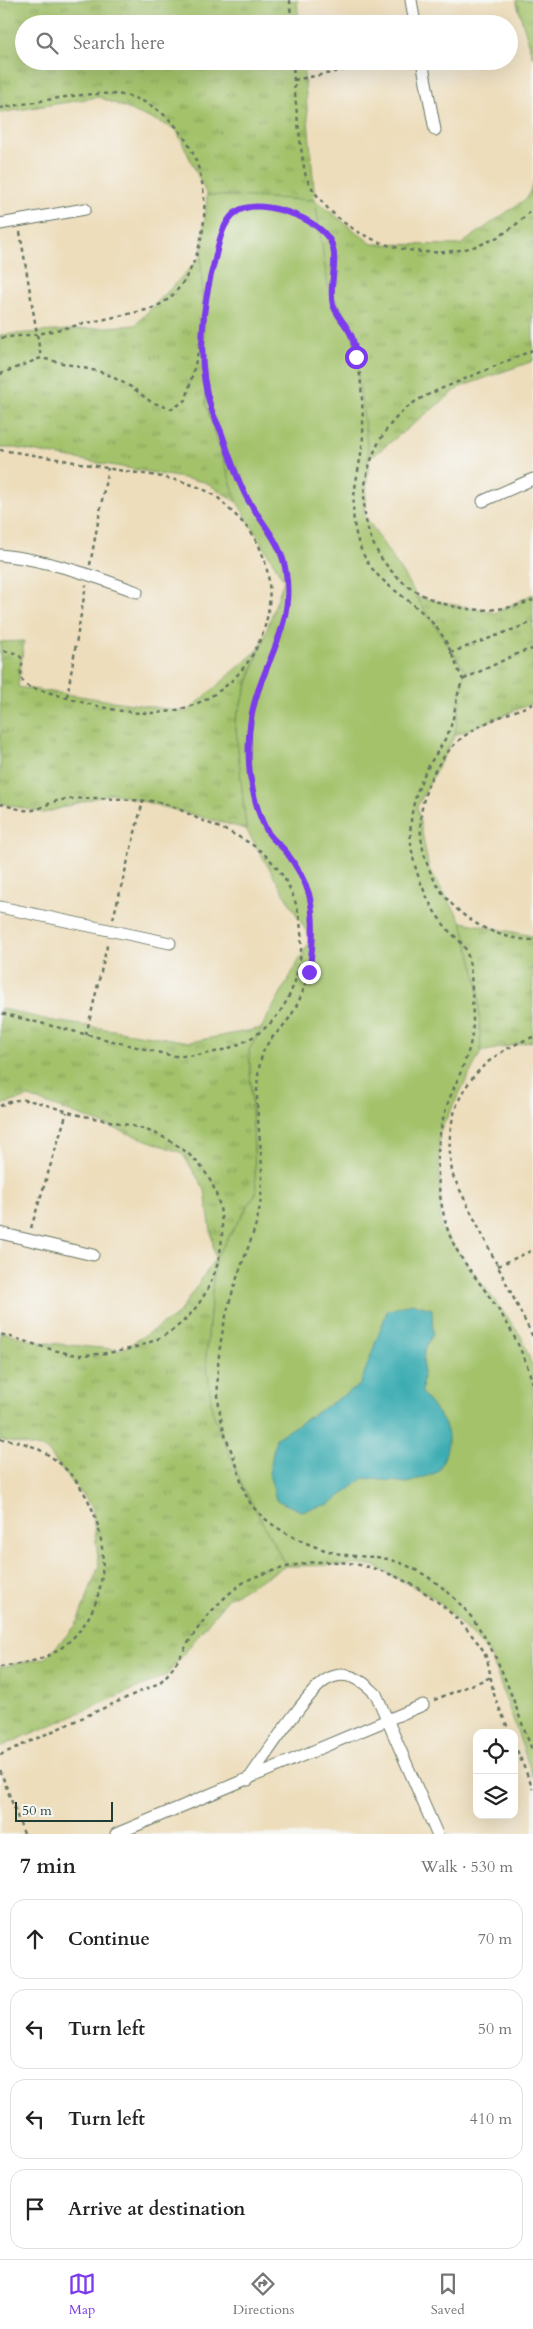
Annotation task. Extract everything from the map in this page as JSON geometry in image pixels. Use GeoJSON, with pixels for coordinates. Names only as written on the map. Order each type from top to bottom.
{"type":"FeatureCollection","features":[{"type":"Feature","properties":{"kind":"street"},"geometry":{"type":"LineString","coordinates":[[411,0],[414,15]]}},
{"type":"Feature","properties":{"kind":"street"},"geometry":{"type":"LineString","coordinates":[[424,70],[435,130]]}},
{"type":"Feature","properties":{"kind":"street"},"geometry":{"type":"LineString","coordinates":[[0,224],[85,209]]}},
{"type":"Feature","properties":{"kind":"street"},"geometry":{"type":"LineString","coordinates":[[483,501],[533,479]]}},
{"type":"Feature","properties":{"kind":"street"},"geometry":{"type":"LineString","coordinates":[[0,555],[27,558],[88,573],[137,592]]}},
{"type":"Feature","properties":{"kind":"street"},"geometry":{"type":"LineString","coordinates":[[0,907],[170,943]]}},
{"type":"Feature","properties":{"kind":"street"},"geometry":{"type":"LineString","coordinates":[[0,1233],[92,1255]]}},
{"type":"Feature","properties":{"kind":"street"},"geometry":{"type":"LineString","coordinates":[[248,1780],[312,1693],[326,1680],[344,1675],[362,1680],[376,1694],[437,1834]]}},
{"type":"Feature","properties":{"kind":"street"},"geometry":{"type":"LineString","coordinates":[[116,1834],[423,1705]]}},
{"type":"Feature","properties":{"kind":"path"},"geometry":{"type":"LineString","coordinates":[[290,0],[291,15]]}},
{"type":"Feature","properties":{"kind":"path"},"geometry":{"type":"LineString","coordinates":[[293,70],[298,128],[306,179],[328,210],[358,233],[382,243],[417,252],[443,252],[478,246],[498,238],[516,225],[533,207]]}},
{"type":"Feature","properties":{"kind":"path"},"geometry":{"type":"LineString","coordinates":[[294,80],[346,70]]}},
{"type":"Feature","properties":{"kind":"path"},"geometry":{"type":"LineString","coordinates":[[0,108],[110,93],[134,98],[155,109],[174,125],[192,150],[202,181],[205,207],[199,248],[185,281],[174,294],[161,304],[146,310],[38,334],[0,338]]}},
{"type":"Feature","properties":{"kind":"path"},"geometry":{"type":"LineString","coordinates":[[463,680],[443,637],[428,618],[392,590],[375,573],[358,541],[353,504],[364,427],[361,390],[352,339],[349,331],[339,319],[333,304],[331,286],[334,256],[332,244],[326,234],[311,222],[280,210],[242,208],[228,220],[215,256],[208,289],[204,330],[204,372],[211,409],[241,486],[273,534],[286,570],[288,596],[285,622],[251,716],[249,758],[253,790],[262,821],[270,835],[286,852],[309,894],[312,934],[311,960],[301,995],[287,1022],[263,1050],[256,1082],[255,1103],[262,1161],[261,1200],[259,1219],[236,1279],[221,1340],[216,1376],[221,1419],[249,1502],[275,1527],[304,1541],[336,1552],[353,1556],[384,1558],[399,1562],[440,1586],[463,1607],[491,1648],[533,1752]]}},
{"type":"Feature","properties":{"kind":"path"},"geometry":{"type":"LineString","coordinates":[[18,220],[41,358]]}},
{"type":"Feature","properties":{"kind":"path"},"geometry":{"type":"LineString","coordinates":[[0,374],[41,358],[105,373],[133,388],[152,402],[172,409],[186,400],[204,330]]}},
{"type":"Feature","properties":{"kind":"path"},"geometry":{"type":"LineString","coordinates":[[533,350],[422,397],[401,413],[387,429],[371,460],[364,506],[370,534],[382,561],[397,578],[416,591],[441,603],[474,610],[515,607],[533,600]]}},
{"type":"Feature","properties":{"kind":"path"},"geometry":{"type":"LineString","coordinates":[[0,450],[174,480],[217,497],[244,523],[256,542],[268,576],[269,600],[259,642],[240,674],[224,689],[208,700],[176,710],[149,713],[123,711],[29,687],[23,683],[21,677],[23,661],[20,654],[0,651]]}},
{"type":"Feature","properties":{"kind":"path"},"geometry":{"type":"LineString","coordinates":[[450,653],[533,622]]}},
{"type":"Feature","properties":{"kind":"path"},"geometry":{"type":"LineString","coordinates":[[533,649],[521,652],[463,680],[458,691],[450,729],[419,785],[413,801],[411,816],[411,845],[416,873],[434,911],[465,948],[471,983],[472,1030],[469,1053],[444,1115],[437,1158],[443,1213],[450,1238],[462,1260],[510,1327],[527,1362],[533,1384]]}},
{"type":"Feature","properties":{"kind":"path"},"geometry":{"type":"LineString","coordinates":[[533,704],[470,731],[453,746],[439,765],[428,787],[421,824],[423,849],[428,866],[437,886],[449,902],[460,912],[486,929],[508,937],[533,940]]}},
{"type":"Feature","properties":{"kind":"path"},"geometry":{"type":"LineString","coordinates":[[0,804],[31,810],[57,801],[86,797],[159,802],[235,835],[259,850],[284,878],[298,908],[302,938],[296,979],[278,1015],[270,1024],[250,1039],[215,1053],[192,1057],[173,1056],[0,1013]]}},
{"type":"Feature","properties":{"kind":"path"},"geometry":{"type":"LineString","coordinates":[[533,1037],[500,1052],[482,1066],[461,1095],[451,1129],[449,1152],[453,1176],[533,1337]]}},
{"type":"Feature","properties":{"kind":"path"},"geometry":{"type":"LineString","coordinates":[[0,1106],[18,1100],[67,1112],[131,1124],[165,1138],[195,1160],[212,1186],[219,1208],[222,1231],[217,1266],[204,1296],[185,1320],[168,1333],[141,1345],[112,1352],[79,1355],[0,1334]]}},
{"type":"Feature","properties":{"kind":"path"},"geometry":{"type":"LineString","coordinates":[[28,1239],[67,1112]]}},
{"type":"Feature","properties":{"kind":"path"},"geometry":{"type":"LineString","coordinates":[[498,1266],[533,1250]]}},
{"type":"Feature","properties":{"kind":"path"},"geometry":{"type":"LineString","coordinates":[[0,1439],[19,1442],[46,1452],[74,1476],[92,1508],[102,1557],[101,1580],[94,1603],[84,1622],[71,1638],[55,1651],[39,1660],[0,1668]]}},
{"type":"Feature","properties":{"kind":"path"},"geometry":{"type":"LineString","coordinates":[[0,1755],[159,1683],[177,1664],[200,1626],[243,1583],[268,1572],[309,1563],[338,1562],[367,1566],[394,1575],[420,1588],[445,1608],[482,1648],[494,1694],[508,1729]]}},
{"type":"Feature","properties":{"kind":"path"},"geometry":{"type":"LineString","coordinates":[[423,1705],[490,1677]]}},
{"type":"Feature","properties":{"kind":"path"},"geometry":{"type":"LineString","coordinates":[[518,1753],[533,1789]]}},
{"type":"Feature","properties":{"kind":"path"},"geometry":{"type":"LineString","coordinates":[[0,1770],[24,1834]]}},
{"type":"Feature","properties":{"kind":"green space"},"geometry":{"type":"Polygon","coordinates":[[[0,0],[297,0],[298,15],[15,15],[15,70],[304,70],[315,200],[207,195],[176,129],[99,97],[0,113],[0,0]]]}},
{"type":"Feature","properties":{"kind":"green space"},"geometry":{"type":"Polygon","coordinates":[[[516,0],[533,0],[533,58],[516,0]]]}},
{"type":"Feature","properties":{"kind":"green space"},"geometry":{"type":"Polygon","coordinates":[[[533,184],[533,361],[460,387],[369,459],[353,333],[328,286],[315,200],[372,244],[460,245],[527,198],[533,184]]]}},
{"type":"Feature","properties":{"kind":"green space"},"geometry":{"type":"Polygon","coordinates":[[[207,195],[315,200],[328,286],[353,333],[369,459],[364,514],[465,670],[455,735],[417,807],[429,869],[462,922],[478,984],[481,1052],[439,1133],[441,1228],[521,1336],[533,1368],[533,1777],[518,1734],[518,1729],[516,1729],[490,1654],[436,1599],[373,1565],[286,1566],[243,1487],[212,1411],[206,1356],[215,1259],[256,1193],[249,1050],[311,939],[246,829],[235,721],[284,580],[237,502],[206,405],[201,257],[207,195]]]}},
{"type":"Feature","properties":{"kind":"green space"},"geometry":{"type":"Polygon","coordinates":[[[201,257],[206,405],[237,502],[205,482],[15,448],[0,448],[0,335],[135,325],[201,257]]]}},
{"type":"Feature","properties":{"kind":"green space"},"geometry":{"type":"Polygon","coordinates":[[[533,594],[533,703],[455,735],[465,670],[416,597],[495,613],[533,594]]]}},
{"type":"Feature","properties":{"kind":"green space"},"geometry":{"type":"Polygon","coordinates":[[[24,641],[18,687],[187,712],[259,649],[235,721],[246,829],[112,793],[44,813],[0,803],[0,642],[24,641]]]}},
{"type":"Feature","properties":{"kind":"green space"},"geometry":{"type":"Polygon","coordinates":[[[462,922],[533,936],[533,1041],[481,1052],[478,984],[462,922]]]}},
{"type":"Feature","properties":{"kind":"green space"},"geometry":{"type":"Polygon","coordinates":[[[0,1008],[48,1020],[190,1042],[262,1028],[249,1050],[256,1193],[215,1259],[205,1190],[182,1153],[29,1097],[0,1105],[0,1008]]]}},
{"type":"Feature","properties":{"kind":"green space"},"geometry":{"type":"Polygon","coordinates":[[[215,1259],[206,1356],[212,1411],[243,1487],[286,1566],[228,1598],[167,1675],[0,1747],[0,1667],[46,1658],[76,1625],[99,1566],[92,1507],[46,1449],[0,1440],[0,1331],[38,1342],[122,1350],[178,1314],[215,1259]]]}},
{"type":"Feature","properties":{"kind":"water"},"geometry":{"type":"Polygon","coordinates":[[[412,1303],[432,1309],[433,1334],[424,1351],[422,1393],[443,1421],[448,1437],[444,1458],[438,1472],[408,1483],[364,1478],[330,1504],[301,1511],[276,1500],[269,1473],[276,1438],[360,1385],[387,1311],[412,1303]]]}},
{"type":"Feature","properties":{"kind":"route"},"geometry":{"type":"LineString","coordinates":[[309,972],[312,934],[309,894],[293,862],[270,835],[262,821],[253,790],[249,758],[251,716],[266,670],[282,635],[285,622],[288,596],[286,570],[283,557],[273,534],[241,486],[221,430],[211,409],[204,372],[204,330],[208,289],[217,249],[228,220],[234,213],[242,208],[251,207],[280,210],[311,222],[326,234],[334,250],[331,278],[333,304],[339,319],[349,331],[356,357]]}}]}
